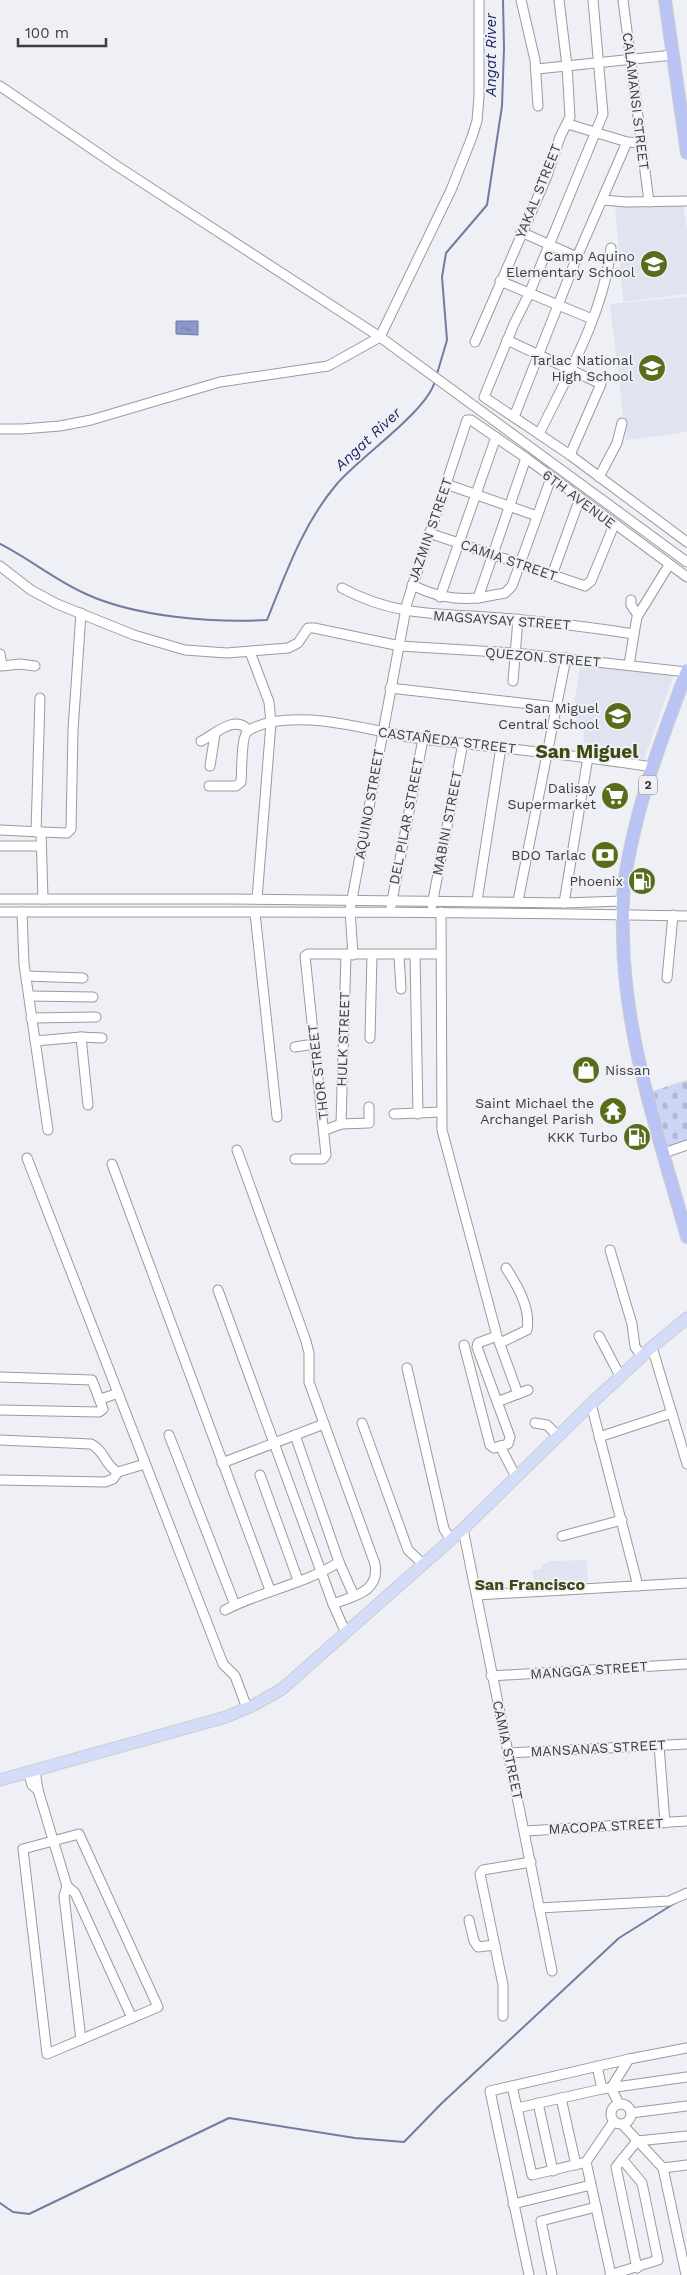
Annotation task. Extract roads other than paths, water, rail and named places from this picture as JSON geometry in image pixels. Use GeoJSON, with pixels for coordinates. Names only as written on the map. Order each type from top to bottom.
{"type":"FeatureCollection","features":[{"type":"Feature","properties":{"kind":"highway"},"geometry":{"type":"LineString","coordinates":[[665,0],[687,150]]}},
{"type":"Feature","properties":{"kind":"highway","name":"2"},"geometry":{"type":"LineString","coordinates":[[687,672],[653,767],[636,826],[623,907],[624,964],[629,1011],[640,1062],[687,1237]]}},
{"type":"Feature","properties":{"kind":"main road"},"geometry":{"type":"LineString","coordinates":[[0,1780],[226,1717],[282,1689],[419,1561],[448,1536],[463,1529],[514,1475],[642,1356],[687,1318]]}},
{"type":"Feature","properties":{"kind":"street"},"geometry":{"type":"LineString","coordinates":[[0,429],[22,430],[91,420],[220,382],[328,366],[380,337],[452,190],[472,137],[476,121],[478,96],[479,0]]}},
{"type":"Feature","properties":{"kind":"street"},"geometry":{"type":"LineString","coordinates":[[521,0],[537,69],[538,106]]}},
{"type":"Feature","properties":{"kind":"street"},"geometry":{"type":"LineString","coordinates":[[559,0],[568,66],[570,109],[568,124],[627,142],[642,143]]}},
{"type":"Feature","properties":{"kind":"street"},"geometry":{"type":"LineString","coordinates":[[593,0],[602,114],[596,133],[529,294],[507,340],[484,397],[570,455],[687,542]]}},
{"type":"Feature","properties":{"kind":"street","name":"CALAMANSI STREET"},"geometry":{"type":"LineString","coordinates":[[623,0],[649,202]]}},
{"type":"Feature","properties":{"kind":"street"},"geometry":{"type":"LineString","coordinates":[[537,69],[673,55]]}},
{"type":"Feature","properties":{"kind":"street"},"geometry":{"type":"LineString","coordinates":[[0,86],[141,181],[380,337],[687,562]]}},
{"type":"Feature","properties":{"kind":"street","name":"YAKAL STREET"},"geometry":{"type":"LineString","coordinates":[[475,342],[546,176],[560,137],[568,124]]}},
{"type":"Feature","properties":{"kind":"street"},"geometry":{"type":"LineString","coordinates":[[514,417],[537,355],[627,142]]}},
{"type":"Feature","properties":{"kind":"street"},"geometry":{"type":"LineString","coordinates":[[604,200],[687,201]]}},
{"type":"Feature","properties":{"kind":"street"},"geometry":{"type":"LineString","coordinates":[[521,232],[578,256]]}},
{"type":"Feature","properties":{"kind":"street"},"geometry":{"type":"LineString","coordinates":[[540,434],[592,319],[605,282],[611,248]]}},
{"type":"Feature","properties":{"kind":"street"},"geometry":{"type":"LineString","coordinates":[[500,281],[592,319]]}},
{"type":"Feature","properties":{"kind":"street"},"geometry":{"type":"LineString","coordinates":[[507,340],[598,381],[601,386],[570,455]]}},
{"type":"Feature","properties":{"kind":"street","name":"JAZMIN STREET"},"geometry":{"type":"LineString","coordinates":[[400,646],[412,585],[467,420],[472,420]]}},
{"type":"Feature","properties":{"kind":"street","name":"6TH AVENUE"},"geometry":{"type":"LineString","coordinates":[[472,420],[687,577]]}},
{"type":"Feature","properties":{"kind":"street"},"geometry":{"type":"LineString","coordinates":[[600,478],[617,443],[622,423]]}},
{"type":"Feature","properties":{"kind":"street"},"geometry":{"type":"LineString","coordinates":[[440,597],[496,437]]}},
{"type":"Feature","properties":{"kind":"street"},"geometry":{"type":"LineString","coordinates":[[478,598],[508,505],[526,458]]}},
{"type":"Feature","properties":{"kind":"street"},"geometry":{"type":"LineString","coordinates":[[412,585],[452,600],[505,593],[512,586],[521,564],[551,478]]}},
{"type":"Feature","properties":{"kind":"street"},"geometry":{"type":"LineString","coordinates":[[446,484],[538,516]]}},
{"type":"Feature","properties":{"kind":"street"},"geometry":{"type":"LineString","coordinates":[[609,505],[622,494]]}},
{"type":"Feature","properties":{"kind":"street"},"geometry":{"type":"LineString","coordinates":[[552,575],[580,498]]}},
{"type":"Feature","properties":{"kind":"street","name":"CAMIA STREET"},"geometry":{"type":"LineString","coordinates":[[429,532],[583,586],[589,585],[614,525]]}},
{"type":"Feature","properties":{"kind":"street"},"geometry":{"type":"LineString","coordinates":[[629,665],[638,616],[669,565]]}},
{"type":"Feature","properties":{"kind":"street"},"geometry":{"type":"LineString","coordinates":[[0,566],[38,594],[134,635],[185,650],[219,653],[250,652],[295,646],[304,632],[314,628],[400,646]]}},
{"type":"Feature","properties":{"kind":"street","name":"MAGSAYSAY STREET"},"geometry":{"type":"LineString","coordinates":[[342,588],[362,598],[406,612],[572,624],[634,634]]}},
{"type":"Feature","properties":{"kind":"street"},"geometry":{"type":"LineString","coordinates":[[631,600],[631,605],[638,616]]}},
{"type":"Feature","properties":{"kind":"street"},"geometry":{"type":"LineString","coordinates":[[0,830],[67,833],[71,829],[73,730],[81,613]]}},
{"type":"Feature","properties":{"kind":"street"},"geometry":{"type":"LineString","coordinates":[[513,681],[518,619]]}},
{"type":"Feature","properties":{"kind":"street","name":"QUEZON STREET"},"geometry":{"type":"LineString","coordinates":[[400,646],[515,653],[687,672]]}},
{"type":"Feature","properties":{"kind":"street","name":"AQUINO STREET"},"geometry":{"type":"LineString","coordinates":[[349,955],[351,907],[390,688],[400,646]]}},
{"type":"Feature","properties":{"kind":"street"},"geometry":{"type":"LineString","coordinates":[[250,652],[269,702],[271,723],[257,899]]}},
{"type":"Feature","properties":{"kind":"street"},"geometry":{"type":"LineString","coordinates":[[0,654],[2,666],[20,664],[35,666]]}},
{"type":"Feature","properties":{"kind":"street"},"geometry":{"type":"LineString","coordinates":[[518,901],[566,658]]}},
{"type":"Feature","properties":{"kind":"street"},"geometry":{"type":"LineString","coordinates":[[390,688],[556,707]]}},
{"type":"Feature","properties":{"kind":"street"},"geometry":{"type":"LineString","coordinates":[[37,904],[40,846],[38,832],[40,698]]}},
{"type":"Feature","properties":{"kind":"street","name":"CASTAÑEDA STREET"},"geometry":{"type":"LineString","coordinates":[[248,730],[271,723],[312,720],[423,739],[588,757],[653,767]]}},
{"type":"Feature","properties":{"kind":"street"},"geometry":{"type":"LineString","coordinates":[[201,741],[224,727],[233,725],[244,726],[248,730],[244,736],[241,782],[236,786],[209,786]]}},
{"type":"Feature","properties":{"kind":"street"},"geometry":{"type":"LineString","coordinates":[[210,766],[215,734]]}},
{"type":"Feature","properties":{"kind":"street","name":"DEL PILAR STREET"},"geometry":{"type":"LineString","coordinates":[[391,907],[423,739]]}},
{"type":"Feature","properties":{"kind":"street","name":"MABINI STREET"},"geometry":{"type":"LineString","coordinates":[[463,743],[434,908],[441,954],[441,1112],[446,1152],[466,1214],[473,1250],[498,1339],[518,1394]]}},
{"type":"Feature","properties":{"kind":"street"},"geometry":{"type":"LineString","coordinates":[[482,906],[501,747]]}},
{"type":"Feature","properties":{"kind":"street"},"geometry":{"type":"LineString","coordinates":[[564,903],[588,757]]}},
{"type":"Feature","properties":{"kind":"street"},"geometry":{"type":"LineString","coordinates":[[0,846],[40,846]]}},
{"type":"Feature","properties":{"kind":"street"},"geometry":{"type":"LineString","coordinates":[[0,899],[37,904],[255,914],[324,906]]}},
{"type":"Feature","properties":{"kind":"street"},"geometry":{"type":"LineString","coordinates":[[0,912],[22,912],[37,904],[257,899],[351,907],[623,907]]}},
{"type":"Feature","properties":{"kind":"street"},"geometry":{"type":"LineString","coordinates":[[434,908],[482,906],[518,901],[623,907],[687,916]]}},
{"type":"Feature","properties":{"kind":"street"},"geometry":{"type":"LineString","coordinates":[[22,912],[31,1018],[48,1130]]}},
{"type":"Feature","properties":{"kind":"street"},"geometry":{"type":"LineString","coordinates":[[255,914],[277,1117]]}},
{"type":"Feature","properties":{"kind":"street"},"geometry":{"type":"LineString","coordinates":[[667,978],[673,915]]}},
{"type":"Feature","properties":{"kind":"street","name":"THOR STREET"},"geometry":{"type":"LineString","coordinates":[[295,1159],[325,1158],[325,1130],[305,956],[308,954],[349,955]]}},
{"type":"Feature","properties":{"kind":"street"},"geometry":{"type":"LineString","coordinates":[[349,955],[441,954]]}},
{"type":"Feature","properties":{"kind":"street","name":"HULK STREET"},"geometry":{"type":"LineString","coordinates":[[341,1124],[349,955]]}},
{"type":"Feature","properties":{"kind":"street"},"geometry":{"type":"LineString","coordinates":[[370,1038],[372,955]]}},
{"type":"Feature","properties":{"kind":"street"},"geometry":{"type":"LineString","coordinates":[[399,955],[401,989]]}},
{"type":"Feature","properties":{"kind":"street"},"geometry":{"type":"LineString","coordinates":[[415,955],[418,1114]]}},
{"type":"Feature","properties":{"kind":"street"},"geometry":{"type":"LineString","coordinates":[[26,976],[84,978]]}},
{"type":"Feature","properties":{"kind":"street"},"geometry":{"type":"LineString","coordinates":[[29,996],[93,997]]}},
{"type":"Feature","properties":{"kind":"street"},"geometry":{"type":"LineString","coordinates":[[31,1018],[96,1017]]}},
{"type":"Feature","properties":{"kind":"street"},"geometry":{"type":"LineString","coordinates":[[35,1041],[81,1037],[102,1038]]}},
{"type":"Feature","properties":{"kind":"street"},"geometry":{"type":"LineString","coordinates":[[81,1037],[88,1105]]}},
{"type":"Feature","properties":{"kind":"street"},"geometry":{"type":"LineString","coordinates":[[295,1046],[314,1044]]}},
{"type":"Feature","properties":{"kind":"street"},"geometry":{"type":"LineString","coordinates":[[325,1130],[341,1124],[369,1123],[369,1107]]}},
{"type":"Feature","properties":{"kind":"street"},"geometry":{"type":"LineString","coordinates":[[394,1114],[441,1112]]}},
{"type":"Feature","properties":{"kind":"street"},"geometry":{"type":"LineString","coordinates":[[664,1153],[687,1145]]}},
{"type":"Feature","properties":{"kind":"street"},"geometry":{"type":"LineString","coordinates":[[237,1150],[306,1341],[309,1353],[309,1382],[376,1570],[375,1582],[354,1596],[333,1604]]}},
{"type":"Feature","properties":{"kind":"street"},"geometry":{"type":"LineString","coordinates":[[27,1158],[224,1664],[235,1676],[247,1708]]}},
{"type":"Feature","properties":{"kind":"street"},"geometry":{"type":"LineString","coordinates":[[112,1164],[270,1590]]}},
{"type":"Feature","properties":{"kind":"street"},"geometry":{"type":"LineString","coordinates":[[610,1250],[632,1324],[634,1347],[642,1356]]}},
{"type":"Feature","properties":{"kind":"street"},"geometry":{"type":"LineString","coordinates":[[464,1346],[490,1445],[494,1448],[508,1444],[510,1437],[477,1347],[478,1343],[522,1334],[527,1330],[528,1323],[519,1288],[506,1268]]}},
{"type":"Feature","properties":{"kind":"street"},"geometry":{"type":"LineString","coordinates":[[218,1290],[273,1444],[345,1631]]}},
{"type":"Feature","properties":{"kind":"street"},"geometry":{"type":"LineString","coordinates":[[599,1336],[620,1376]]}},
{"type":"Feature","properties":{"kind":"street"},"geometry":{"type":"LineString","coordinates":[[652,1347],[687,1464]]}},
{"type":"Feature","properties":{"kind":"street"},"geometry":{"type":"LineString","coordinates":[[407,1368],[448,1536]]}},
{"type":"Feature","properties":{"kind":"street"},"geometry":{"type":"LineString","coordinates":[[0,1377],[86,1378],[92,1380],[103,1409],[99,1412],[0,1410]]}},
{"type":"Feature","properties":{"kind":"street"},"geometry":{"type":"LineString","coordinates":[[497,1402],[528,1390]]}},
{"type":"Feature","properties":{"kind":"street"},"geometry":{"type":"LineString","coordinates":[[101,1400],[118,1393]]}},
{"type":"Feature","properties":{"kind":"street"},"geometry":{"type":"LineString","coordinates":[[591,1404],[638,1586]]}},
{"type":"Feature","properties":{"kind":"street"},"geometry":{"type":"LineString","coordinates":[[599,1436],[672,1413]]}},
{"type":"Feature","properties":{"kind":"street"},"geometry":{"type":"LineString","coordinates":[[362,1423],[408,1550],[419,1561]]}},
{"type":"Feature","properties":{"kind":"street"},"geometry":{"type":"LineString","coordinates":[[535,1423],[547,1425],[558,1436]]}},
{"type":"Feature","properties":{"kind":"street"},"geometry":{"type":"LineString","coordinates":[[222,1463],[324,1424]]}},
{"type":"Feature","properties":{"kind":"street"},"geometry":{"type":"LineString","coordinates":[[170,1435],[234,1605]]}},
{"type":"Feature","properties":{"kind":"street"},"geometry":{"type":"LineString","coordinates":[[294,1435],[339,1562],[354,1596]]}},
{"type":"Feature","properties":{"kind":"street"},"geometry":{"type":"LineString","coordinates":[[0,1440],[91,1444],[101,1450],[109,1465],[118,1472]]}},
{"type":"Feature","properties":{"kind":"street"},"geometry":{"type":"LineString","coordinates":[[500,1446],[514,1475]]}},
{"type":"Feature","properties":{"kind":"street"},"geometry":{"type":"LineString","coordinates":[[0,1480],[106,1482],[113,1479],[118,1472],[145,1464]]}},
{"type":"Feature","properties":{"kind":"street"},"geometry":{"type":"LineString","coordinates":[[260,1475],[298,1580]]}},
{"type":"Feature","properties":{"kind":"street"},"geometry":{"type":"LineString","coordinates":[[562,1536],[622,1520]]}},
{"type":"Feature","properties":{"kind":"street","name":"CAMIA STREET"},"geometry":{"type":"LineString","coordinates":[[463,1529],[491,1676],[526,1831],[552,1971]]}},
{"type":"Feature","properties":{"kind":"street"},"geometry":{"type":"LineString","coordinates":[[225,1610],[270,1590],[322,1573],[339,1562]]}},
{"type":"Feature","properties":{"kind":"street"},"geometry":{"type":"LineString","coordinates":[[477,1595],[687,1583]]}},
{"type":"Feature","properties":{"kind":"street","name":"MANGGA STREET"},"geometry":{"type":"LineString","coordinates":[[491,1676],[687,1664]]}},
{"type":"Feature","properties":{"kind":"street","name":"MANSANAS STREET"},"geometry":{"type":"LineString","coordinates":[[508,1753],[687,1744]]}},
{"type":"Feature","properties":{"kind":"street"},"geometry":{"type":"LineString","coordinates":[[659,1745],[665,1823]]}},
{"type":"Feature","properties":{"kind":"street"},"geometry":{"type":"LineString","coordinates":[[31,1771],[68,1886],[75,1893],[132,2018]]}},
{"type":"Feature","properties":{"kind":"street","name":"MACOPA STREET"},"geometry":{"type":"LineString","coordinates":[[526,1831],[687,1821]]}},
{"type":"Feature","properties":{"kind":"street"},"geometry":{"type":"LineString","coordinates":[[79,1834],[158,2007],[47,2054],[23,1849],[53,1841],[79,1834]]}},
{"type":"Feature","properties":{"kind":"street"},"geometry":{"type":"LineString","coordinates":[[503,2016],[503,1985],[480,1873],[483,1870],[531,1862]]}},
{"type":"Feature","properties":{"kind":"street"},"geometry":{"type":"LineString","coordinates":[[68,1886],[64,1896],[80,2040]]}},
{"type":"Feature","properties":{"kind":"street"},"geometry":{"type":"LineString","coordinates":[[539,1908],[669,1901],[687,1893]]}},
{"type":"Feature","properties":{"kind":"street"},"geometry":{"type":"LineString","coordinates":[[469,1920],[474,1941],[478,1947],[495,1945]]}},
{"type":"Feature","properties":{"kind":"street"},"geometry":{"type":"LineString","coordinates":[[529,2275],[490,2094],[492,2090],[687,2048]]}},
{"type":"Feature","properties":{"kind":"street"},"geometry":{"type":"LineString","coordinates":[[606,2088],[629,2059]]}},
{"type":"Feature","properties":{"kind":"street"},"geometry":{"type":"LineString","coordinates":[[512,2086],[532,2175],[554,2171],[586,2162],[618,2122],[629,2120],[631,2113],[627,2106],[619,2104],[606,2088],[597,2066]]}},
{"type":"Feature","properties":{"kind":"street"},"geometry":{"type":"LineString","coordinates":[[517,2108],[606,2088],[687,2077]]}},
{"type":"Feature","properties":{"kind":"street"},"geometry":{"type":"LineString","coordinates":[[560,2098],[576,2165]]}},
{"type":"Feature","properties":{"kind":"street"},"geometry":{"type":"LineString","coordinates":[[538,2103],[554,2171]]}},
{"type":"Feature","properties":{"kind":"street"},"geometry":{"type":"LineString","coordinates":[[619,2104],[611,2113],[663,2168],[686,2275]]}},
{"type":"Feature","properties":{"kind":"street"},"geometry":{"type":"LineString","coordinates":[[631,2113],[687,2106]]}},
{"type":"Feature","properties":{"kind":"street"},"geometry":{"type":"LineString","coordinates":[[637,2268],[615,2170],[637,2141],[687,2136]]}},
{"type":"Feature","properties":{"kind":"street"},"geometry":{"type":"LineString","coordinates":[[586,2162],[610,2275],[657,2262],[658,2259],[642,2183],[622,2159]]}},
{"type":"Feature","properties":{"kind":"street"},"geometry":{"type":"LineString","coordinates":[[663,2168],[687,2165]]}},
{"type":"Feature","properties":{"kind":"street"},"geometry":{"type":"LineString","coordinates":[[513,2204],[591,2185]]}},
{"type":"Feature","properties":{"kind":"street"},"geometry":{"type":"LineString","coordinates":[[552,2275],[541,2221],[596,2207]]}},
{"type":"Feature","properties":{"kind":"water"},"geometry":{"type":"Polygon","coordinates":[[[176,321],[198,321],[198,335],[176,334],[176,321]]]}},
{"type":"Feature","properties":{"kind":"waterway","name":"Angat River"},"geometry":{"type":"LineString","coordinates":[[437,374],[447,340],[442,277],[446,253],[487,205],[502,106],[503,0]]}},
{"type":"Feature","properties":{"kind":"waterway","name":"Angat River"},"geometry":{"type":"LineString","coordinates":[[0,544],[75,589],[106,602],[175,617],[246,621],[267,620],[296,550],[324,500],[346,474],[419,407],[435,381]]}},
{"type":"Feature","properties":{"kind":"waterway"},"geometry":{"type":"LineString","coordinates":[[0,2203],[13,2212],[29,2214],[229,2118],[355,2138],[404,2142],[442,2103],[619,1938],[675,1903]]}},
{"type":"Feature","properties":{"kind":"place","name":"Camp Aquino Elementary School"},"geometry":{"type":"Point","coordinates":[654,264]}},
{"type":"Feature","properties":{"kind":"place","name":"Tarlac National High School"},"geometry":{"type":"Point","coordinates":[652,368]}},
{"type":"Feature","properties":{"kind":"place","name":"San Miguel Central School"},"geometry":{"type":"Point","coordinates":[618,716]}},
{"type":"Feature","properties":{"kind":"place","name":"Dalisay Supermarket"},"geometry":{"type":"Point","coordinates":[615,796]}},
{"type":"Feature","properties":{"kind":"place","name":"BDO Tarlac"},"geometry":{"type":"Point","coordinates":[605,855]}},
{"type":"Feature","properties":{"kind":"place","name":"Phoenix"},"geometry":{"type":"Point","coordinates":[642,881]}},
{"type":"Feature","properties":{"kind":"place","name":"Nissan"},"geometry":{"type":"Point","coordinates":[586,1070]}},
{"type":"Feature","properties":{"kind":"place","name":"Saint Michael the Archangel Parish"},"geometry":{"type":"Point","coordinates":[613,1111]}},
{"type":"Feature","properties":{"kind":"place","name":"KKK Turbo"},"geometry":{"type":"Point","coordinates":[637,1137]}},
{"type":"Feature","properties":{"kind":"district","name":"San Miguel"},"geometry":{"type":"Point","coordinates":[587,751]}},
{"type":"Feature","properties":{"kind":"district","name":"San Francisco"},"geometry":{"type":"Point","coordinates":[530,1584]}}]}
